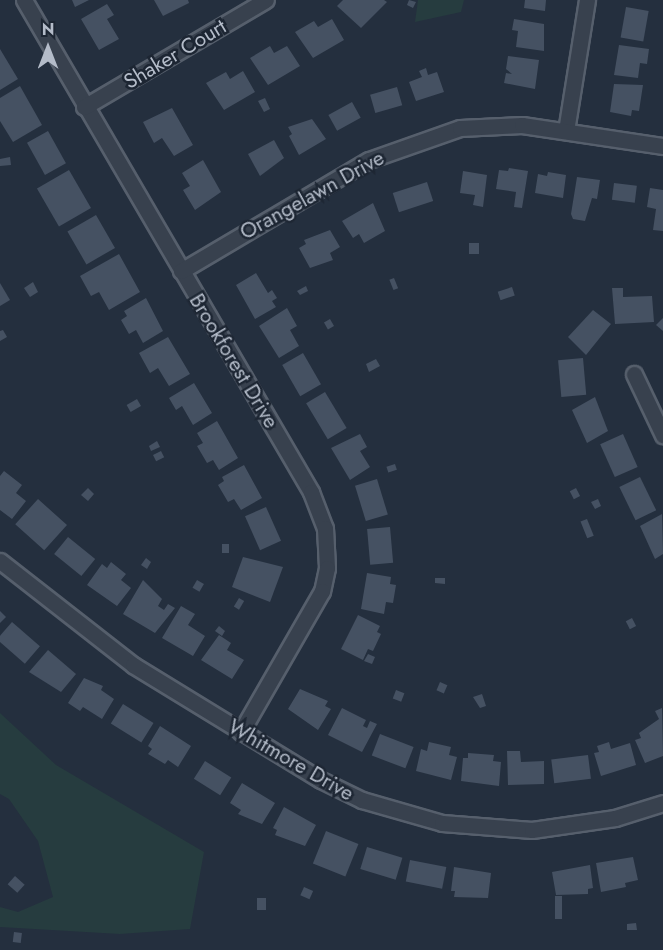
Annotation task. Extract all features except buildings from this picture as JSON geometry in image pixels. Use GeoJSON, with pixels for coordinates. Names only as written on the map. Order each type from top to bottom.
{"type":"FeatureCollection","features":[{"type":"Feature","properties":{"kind":"street","name":"Brookforest Drive"},"geometry":{"type":"LineString","coordinates":[[24,0],[84,107],[311,492],[328,544],[325,579],[313,612],[241,732]]}},
{"type":"Feature","properties":{"kind":"street","name":"Shaker Court"},"geometry":{"type":"LineString","coordinates":[[84,107],[266,0]]}},
{"type":"Feature","properties":{"kind":"street"},"geometry":{"type":"LineString","coordinates":[[566,131],[587,0]]}},
{"type":"Feature","properties":{"kind":"street","name":"Orangelawn Drive"},"geometry":{"type":"LineString","coordinates":[[181,271],[386,152],[460,128],[490,124],[566,131],[663,146]]}},
{"type":"Feature","properties":{"kind":"street"},"geometry":{"type":"LineString","coordinates":[[634,374],[663,435]]}},
{"type":"Feature","properties":{"kind":"street","name":"Whitmore Drive"},"geometry":{"type":"LineString","coordinates":[[0,561],[133,665],[321,780],[362,800],[442,823],[487,829],[560,827],[615,818],[663,803]]}},
{"type":"Feature","properties":{"kind":"green space"},"geometry":{"type":"Polygon","coordinates":[[[418,0],[464,0],[461,12],[415,22],[418,0]]]}},
{"type":"Feature","properties":{"kind":"green space"},"geometry":{"type":"Polygon","coordinates":[[[0,713],[56,765],[204,852],[190,929],[120,934],[0,927],[0,907],[18,912],[53,897],[38,841],[9,799],[0,794],[0,713]]]}}]}
